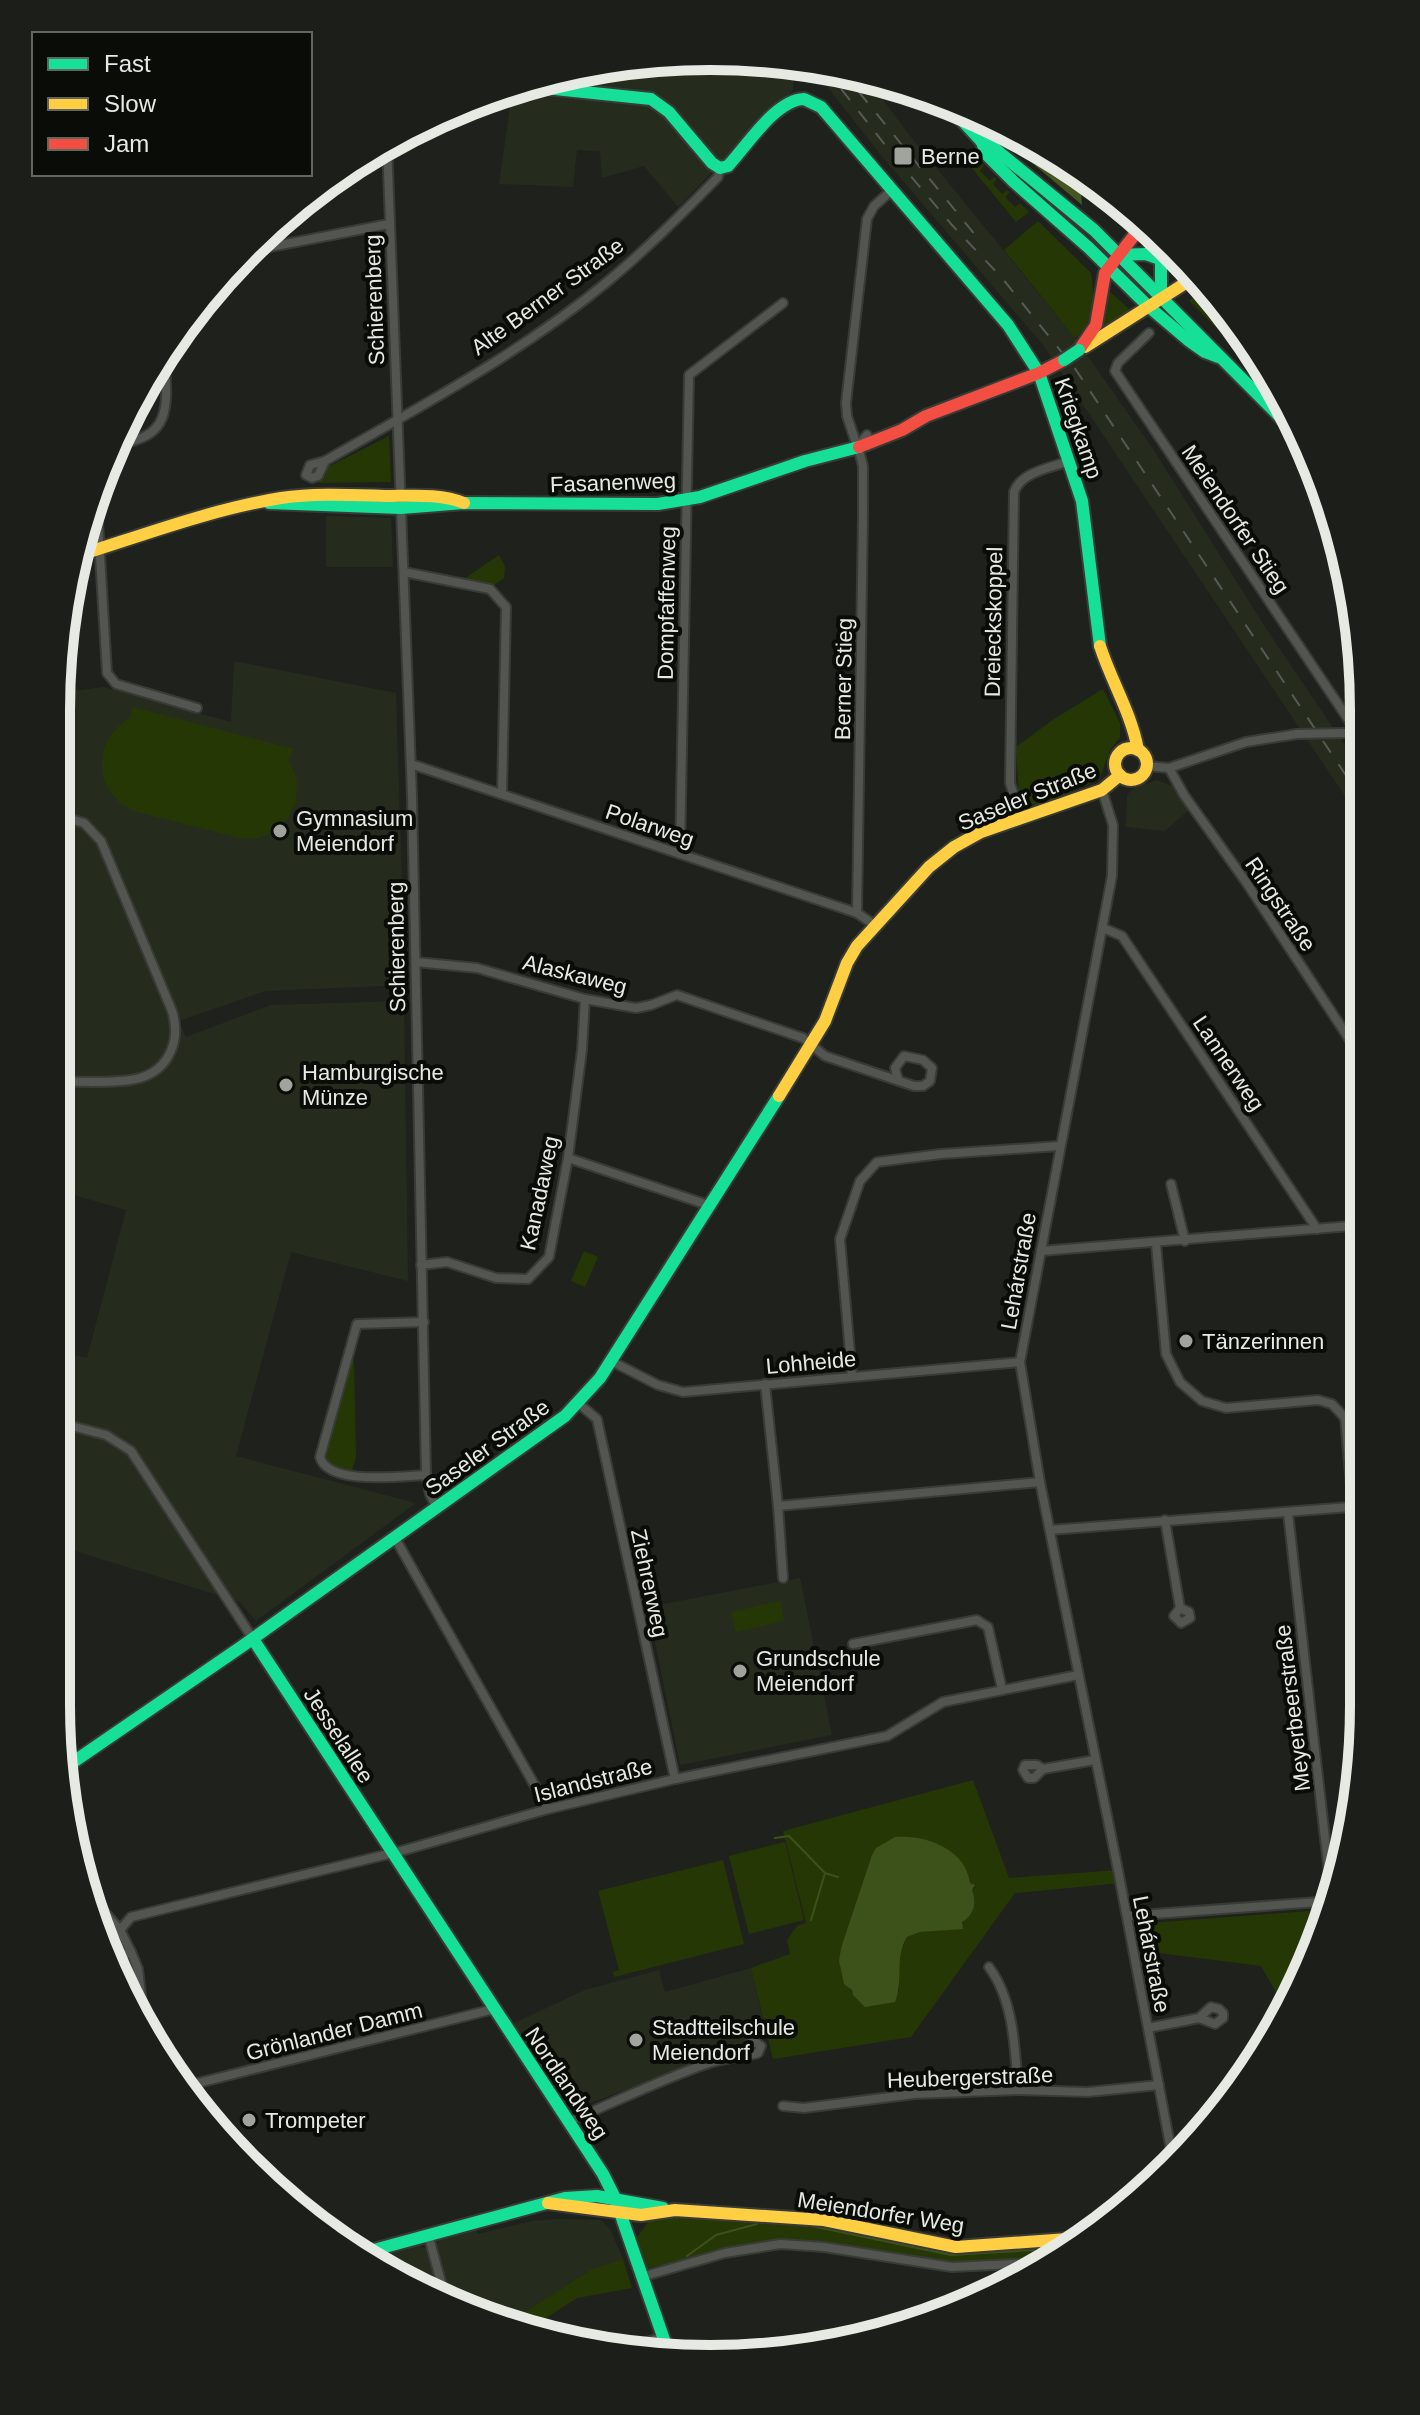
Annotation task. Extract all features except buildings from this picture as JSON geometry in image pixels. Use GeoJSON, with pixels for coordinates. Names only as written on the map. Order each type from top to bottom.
{"type":"FeatureCollection","features":[{"type":"Feature","properties":{"kind":"street"},"geometry":{"type":"LineString","coordinates":[[572,90],[573,85]]}},
{"type":"Feature","properties":{"kind":"street"},"geometry":{"type":"LineString","coordinates":[[557,89],[642,97],[660,103],[712,163],[720,168]]}},
{"type":"Feature","properties":{"kind":"street","name":"Alte Berner Straße"},"geometry":{"type":"LineString","coordinates":[[325,461],[514,349],[607,282],[674,223],[718,177],[720,168],[728,166],[777,113],[798,98]]}},
{"type":"Feature","properties":{"kind":"street","name":"Kriegkamp"},"geometry":{"type":"LineString","coordinates":[[798,98],[809,99],[821,107],[1008,325],[1039,373],[1085,515],[1097,639],[1105,666],[1128,714],[1132,749]]}},
{"type":"Feature","properties":{"kind":"street"},"geometry":{"type":"LineString","coordinates":[[965,123],[982,142],[994,148],[1084,223],[1161,296],[1278,415]]}},
{"type":"Feature","properties":{"kind":"street"},"geometry":{"type":"LineString","coordinates":[[982,142],[990,134]]}},
{"type":"Feature","properties":{"kind":"street"},"geometry":{"type":"LineString","coordinates":[[982,142],[986,154],[995,163],[1148,306],[1188,340],[1218,357]]}},
{"type":"Feature","properties":{"kind":"street","name":"Schierenberg"},"geometry":{"type":"LineString","coordinates":[[387,158],[411,764],[426,1475],[437,1508]]}},
{"type":"Feature","properties":{"kind":"street","name":"Berner Stieg"},"geometry":{"type":"LineString","coordinates":[[857,913],[863,466],[860,440],[847,416],[846,403],[867,219],[874,206],[891,191]]}},
{"type":"Feature","properties":{"kind":"street"},"geometry":{"type":"LineString","coordinates":[[268,247],[389,224]]}},
{"type":"Feature","properties":{"kind":"street"},"geometry":{"type":"LineString","coordinates":[[1079,350],[1096,325],[1103,278],[1136,233]]}},
{"type":"Feature","properties":{"kind":"street"},"geometry":{"type":"LineString","coordinates":[[1118,255],[1141,254],[1167,261]]}},
{"type":"Feature","properties":{"kind":"street"},"geometry":{"type":"LineString","coordinates":[[1159,254],[1161,296]]}},
{"type":"Feature","properties":{"kind":"street","name":"Fasanenweg"},"geometry":{"type":"LineString","coordinates":[[90,552],[198,518],[269,503],[400,502],[439,497],[464,503],[658,504],[686,500],[805,461],[817,461],[860,440],[916,424],[926,416],[1039,373],[1111,333],[1161,296],[1186,282]]}},
{"type":"Feature","properties":{"kind":"street","name":"Dompfaffenweg"},"geometry":{"type":"LineString","coordinates":[[680,854],[689,375],[783,303]]}},
{"type":"Feature","properties":{"kind":"street","name":"Meiendorfer Stieg"},"geometry":{"type":"LineString","coordinates":[[1149,333],[1118,363],[1115,371],[1350,722]]}},
{"type":"Feature","properties":{"kind":"street"},"geometry":{"type":"LineString","coordinates":[[130,441],[155,432],[160,425],[166,407],[165,376]]}},
{"type":"Feature","properties":{"kind":"street","name":"Dreieckskoppel"},"geometry":{"type":"LineString","coordinates":[[1021,818],[1010,783],[1014,492],[1017,482],[1026,476],[1069,461]]}},
{"type":"Feature","properties":{"kind":"street"},"geometry":{"type":"LineString","coordinates":[[98,525],[107,673],[116,684],[197,708]]}},
{"type":"Feature","properties":{"kind":"street"},"geometry":{"type":"LineString","coordinates":[[404,572],[490,589],[506,607],[502,794]]}},
{"type":"Feature","properties":{"kind":"street","name":"Saseler Straße"},"geometry":{"type":"LineString","coordinates":[[1132,749],[1116,761],[1120,775],[1128,780],[1144,774],[1147,766],[1169,768],[1246,742],[1297,734],[1350,733]]}},
{"type":"Feature","properties":{"kind":"street"},"geometry":{"type":"LineString","coordinates":[[1132,749],[1145,756],[1147,766]]}},
{"type":"Feature","properties":{"kind":"street","name":"Polarweg"},"geometry":{"type":"LineString","coordinates":[[411,764],[857,913],[876,926]]}},
{"type":"Feature","properties":{"kind":"street","name":"Ringstraße"},"geometry":{"type":"LineString","coordinates":[[1169,768],[1350,1040]]}},
{"type":"Feature","properties":{"kind":"street","name":"Saseler Straße"},"geometry":{"type":"LineString","coordinates":[[72,1763],[540,1435],[578,1403],[611,1361],[811,1044],[860,942],[887,916],[918,877],[943,854],[981,832],[1102,790],[1120,775]]}},
{"type":"Feature","properties":{"kind":"street","name":"Lehárstraße"},"geometry":{"type":"LineString","coordinates":[[1102,790],[1108,804],[1114,843],[1112,876],[1020,1362],[1040,1482],[1171,2149]]}},
{"type":"Feature","properties":{"kind":"street"},"geometry":{"type":"LineString","coordinates":[[70,819],[84,823],[101,841],[172,1011],[176,1030],[173,1047],[166,1060],[141,1078],[70,1081]]}},
{"type":"Feature","properties":{"kind":"street","name":"Lannerweg"},"geometry":{"type":"LineString","coordinates":[[1103,928],[1122,936],[1317,1229]]}},
{"type":"Feature","properties":{"kind":"street","name":"Alaskaweg"},"geometry":{"type":"LineString","coordinates":[[416,962],[477,968],[585,999],[636,1008],[677,995],[803,1038],[811,1044]]}},
{"type":"Feature","properties":{"kind":"street","name":"Kanadaweg"},"geometry":{"type":"LineString","coordinates":[[421,1265],[447,1262],[496,1278],[528,1279],[549,1257],[568,1158],[582,1050],[585,999]]}},
{"type":"Feature","properties":{"kind":"street"},"geometry":{"type":"LineString","coordinates":[[811,1044],[825,1056],[914,1086],[923,1086],[933,1077],[932,1068],[923,1060],[904,1056],[895,1068],[898,1079]]}},
{"type":"Feature","properties":{"kind":"street"},"geometry":{"type":"LineString","coordinates":[[852,1376],[840,1239],[860,1181],[877,1162],[928,1155],[1059,1146]]}},
{"type":"Feature","properties":{"kind":"street"},"geometry":{"type":"LineString","coordinates":[[568,1158],[711,1206]]}},
{"type":"Feature","properties":{"kind":"street"},"geometry":{"type":"LineString","coordinates":[[1171,1184],[1185,1241]]}},
{"type":"Feature","properties":{"kind":"street"},"geometry":{"type":"LineString","coordinates":[[1041,1251],[1350,1226]]}},
{"type":"Feature","properties":{"kind":"street"},"geometry":{"type":"LineString","coordinates":[[1156,1244],[1166,1354],[1180,1382],[1202,1401],[1226,1408],[1318,1400],[1332,1404],[1345,1418],[1350,1452]]}},
{"type":"Feature","properties":{"kind":"street"},"geometry":{"type":"LineString","coordinates":[[424,1322],[357,1324],[320,1457],[327,1469],[354,1477],[426,1475]]}},
{"type":"Feature","properties":{"kind":"street","name":"Lohheide"},"geometry":{"type":"LineString","coordinates":[[611,1361],[658,1385],[683,1392],[1020,1362]]}},
{"type":"Feature","properties":{"kind":"street"},"geometry":{"type":"LineString","coordinates":[[765,1384],[783,1578]]}},
{"type":"Feature","properties":{"kind":"street","name":"Ziehrerweg"},"geometry":{"type":"LineString","coordinates":[[578,1403],[597,1419],[675,1779]]}},
{"type":"Feature","properties":{"kind":"street"},"geometry":{"type":"LineString","coordinates":[[70,1426],[106,1435],[131,1451],[253,1639]]}},
{"type":"Feature","properties":{"kind":"street"},"geometry":{"type":"LineString","coordinates":[[778,1506],[1040,1482]]}},
{"type":"Feature","properties":{"kind":"street"},"geometry":{"type":"LineString","coordinates":[[1050,1530],[1350,1507]]}},
{"type":"Feature","properties":{"kind":"street","name":"Meyerbeerstraße"},"geometry":{"type":"LineString","coordinates":[[1288,1513],[1328,1869]]}},
{"type":"Feature","properties":{"kind":"street"},"geometry":{"type":"LineString","coordinates":[[1165,1520],[1180,1608]]}},
{"type":"Feature","properties":{"kind":"street"},"geometry":{"type":"LineString","coordinates":[[395,1538],[548,1809]]}},
{"type":"Feature","properties":{"kind":"street"},"geometry":{"type":"LineString","coordinates":[[853,1644],[977,1620],[988,1627],[1002,1689]]}},
{"type":"Feature","properties":{"kind":"street","name":"Jesselallee"},"geometry":{"type":"LineString","coordinates":[[253,1639],[392,1853]]}},
{"type":"Feature","properties":{"kind":"street","name":"Islandstraße"},"geometry":{"type":"LineString","coordinates":[[120,1930],[131,1917],[392,1853],[548,1809],[675,1779],[887,1736],[943,1702],[1078,1675]]}},
{"type":"Feature","properties":{"kind":"street"},"geometry":{"type":"LineString","coordinates":[[1043,1769],[1095,1760]]}},
{"type":"Feature","properties":{"kind":"street","name":"Nordlandweg"},"geometry":{"type":"LineString","coordinates":[[392,1853],[603,2174],[615,2198],[665,2344]]}},
{"type":"Feature","properties":{"kind":"street"},"geometry":{"type":"LineString","coordinates":[[1127,1916],[1319,1901]]}},
{"type":"Feature","properties":{"kind":"street"},"geometry":{"type":"LineString","coordinates":[[104,1912],[120,1930],[131,1952],[138,1969],[141,1998]]}},
{"type":"Feature","properties":{"kind":"street"},"geometry":{"type":"LineString","coordinates":[[122,1956],[131,1952]]}},
{"type":"Feature","properties":{"kind":"street"},"geometry":{"type":"LineString","coordinates":[[989,1967],[1001,1983],[1009,2014],[1018,2090]]}},
{"type":"Feature","properties":{"kind":"street","name":"Grönlander Damm"},"geometry":{"type":"LineString","coordinates":[[194,2084],[494,2009]]}},
{"type":"Feature","properties":{"kind":"street"},"geometry":{"type":"LineString","coordinates":[[1148,2028],[1199,2018]]}},
{"type":"Feature","properties":{"kind":"street"},"geometry":{"type":"LineString","coordinates":[[570,2121],[710,2062],[744,2056]]}},
{"type":"Feature","properties":{"kind":"street","name":"Heubergerstraße"},"geometry":{"type":"LineString","coordinates":[[783,2106],[804,2108],[914,2094],[1018,2090],[1088,2092],[1159,2085]]}},
{"type":"Feature","properties":{"kind":"street"},"geometry":{"type":"LineString","coordinates":[[374,2250],[548,2203],[587,2196],[615,2198],[675,2210]]}},
{"type":"Feature","properties":{"kind":"street"},"geometry":{"type":"LineString","coordinates":[[548,2203],[641,2215],[675,2210]]}},
{"type":"Feature","properties":{"kind":"street","name":"Meiendorfer Weg"},"geometry":{"type":"LineString","coordinates":[[675,2210],[824,2220],[956,2247],[1062,2239]]}},
{"type":"Feature","properties":{"kind":"street"},"geometry":{"type":"LineString","coordinates":[[428,2234],[442,2286]]}},
{"type":"Feature","properties":{"kind":"street"},"geometry":{"type":"LineString","coordinates":[[1042,2241],[1044,2250]]}},
{"type":"Feature","properties":{"kind":"street","name":"Meiendorfer Weg"},"geometry":{"type":"LineString","coordinates":[[641,2277],[725,2253],[780,2244],[824,2247],[952,2267],[1021,2264]]}},
{"type":"Feature","properties":{"kind":"street"},"geometry":{"type":"LineString","coordinates":[[647,2342],[663,2337]]}},
{"type":"Feature","properties":{"kind":"shaded area"},"geometry":{"type":"Polygon","coordinates":[[[710,70],[793,75],[793,90],[678,207],[644,166],[602,178],[600,151],[577,150],[573,187],[499,184],[511,102],[533,95],[581,100],[583,82],[626,75],[710,70]]]}},
{"type":"Feature","properties":{"kind":"shaded area"},"geometry":{"type":"Polygon","coordinates":[[[822,80],[878,93],[1075,338],[1153,449],[1267,630],[1350,753],[1350,804],[1043,345],[880,154],[822,80]]]}},
{"type":"Feature","properties":{"kind":"shaded area"},"geometry":{"type":"Polygon","coordinates":[[[1014,147],[1081,189],[1082,205],[1014,147]]]}},
{"type":"Feature","properties":{"kind":"shaded area"},"geometry":{"type":"Polygon","coordinates":[[[962,148],[977,168],[982,164],[984,166],[980,171],[990,181],[994,177],[997,179],[993,184],[1002,194],[1007,190],[1010,192],[1005,197],[1015,207],[1020,203],[1029,212],[1016,222],[958,151],[962,148]]]}},
{"type":"Feature","properties":{"kind":"shaded area"},"geometry":{"type":"Polygon","coordinates":[[[1038,221],[1091,273],[1092,308],[1086,325],[1075,338],[1004,250],[1038,221]]]}},
{"type":"Feature","properties":{"kind":"shaded area"},"geometry":{"type":"Polygon","coordinates":[[[1108,290],[1130,310],[1105,327],[1104,323],[1108,290]]]}},
{"type":"Feature","properties":{"kind":"shaded area"},"geometry":{"type":"Polygon","coordinates":[[[1196,294],[1239,350],[1189,301],[1196,294]]]}},
{"type":"Feature","properties":{"kind":"shaded area"},"geometry":{"type":"Polygon","coordinates":[[[389,436],[391,482],[319,483],[328,467],[389,436]]]}},
{"type":"Feature","properties":{"kind":"shaded area"},"geometry":{"type":"Polygon","coordinates":[[[326,516],[391,518],[393,567],[326,567],[326,516]]]}},
{"type":"Feature","properties":{"kind":"shaded area"},"geometry":{"type":"Polygon","coordinates":[[[499,555],[505,567],[504,578],[491,587],[464,579],[499,555]]]}},
{"type":"Feature","properties":{"kind":"shaded area"},"geometry":{"type":"Polygon","coordinates":[[[234,661],[396,693],[405,985],[265,991],[179,1021],[186,1037],[271,1005],[404,1001],[408,1281],[291,1252],[236,1456],[416,1503],[256,1621],[240,1602],[70,1549],[70,1354],[87,1358],[126,1210],[70,1194],[70,691],[104,687],[231,722],[234,661]]]}},
{"type":"Feature","properties":{"kind":"shaded area"},"geometry":{"type":"Polygon","coordinates":[[[1103,689],[1120,723],[1120,737],[1110,750],[1099,780],[1041,805],[1034,805],[1019,796],[1016,747],[1103,689]]]}},
{"type":"Feature","properties":{"kind":"shaded area"},"geometry":{"type":"Polygon","coordinates":[[[133,707],[293,749],[289,761],[297,780],[296,802],[286,821],[270,834],[240,838],[137,812],[122,804],[105,781],[103,754],[117,728],[130,718],[133,707]]]}},
{"type":"Feature","properties":{"kind":"shaded area"},"geometry":{"type":"Polygon","coordinates":[[[1157,780],[1172,786],[1189,810],[1165,831],[1126,827],[1127,795],[1132,789],[1157,780]]]}},
{"type":"Feature","properties":{"kind":"shaded area"},"geometry":{"type":"Polygon","coordinates":[[[584,1251],[598,1257],[585,1287],[571,1281],[584,1251]]]}},
{"type":"Feature","properties":{"kind":"shaded area"},"geometry":{"type":"Polygon","coordinates":[[[349,1358],[354,1361],[356,1457],[351,1474],[331,1468],[323,1457],[349,1358]]]}},
{"type":"Feature","properties":{"kind":"shaded area","name":"Grundschule Meiendorf"},"geometry":{"type":"Polygon","coordinates":[[[800,1578],[832,1735],[680,1765],[648,1607],[800,1578]]]}},
{"type":"Feature","properties":{"kind":"shaded area"},"geometry":{"type":"Polygon","coordinates":[[[780,1601],[784,1621],[736,1632],[731,1612],[780,1601]]]}},
{"type":"Feature","properties":{"kind":"shaded area"},"geometry":{"type":"Polygon","coordinates":[[[973,1780],[1009,1878],[1118,1870],[1121,1883],[1015,1893],[911,2037],[773,2059],[751,1968],[790,1954],[787,1940],[797,1926],[806,1923],[783,1831],[973,1780]],[[876,1848],[840,1958],[842,1974],[849,1988],[865,2007],[899,1991],[899,1955],[907,1937],[920,1932],[957,1928],[962,1923],[972,1890],[976,1887],[876,1848]]]}},
{"type":"Feature","properties":{"kind":"shaded area"},"geometry":{"type":"Polygon","coordinates":[[[895,1837],[931,1841],[952,1853],[967,1871],[970,1883],[975,1885],[972,1890],[974,1904],[972,1912],[962,1922],[963,1929],[920,1932],[907,1937],[901,1953],[895,2002],[865,2007],[844,1984],[839,1961],[841,1948],[872,1855],[876,1848],[895,1837]]]}},
{"type":"Feature","properties":{"kind":"shaded area"},"geometry":{"type":"Polygon","coordinates":[[[785,1842],[804,1920],[749,1934],[729,1856],[785,1842]]]}},
{"type":"Feature","properties":{"kind":"shaded area"},"geometry":{"type":"Polygon","coordinates":[[[723,1860],[744,1944],[614,1977],[613,1972],[619,1970],[598,1891],[723,1860]]]}},
{"type":"Feature","properties":{"kind":"shaded area"},"geometry":{"type":"Polygon","coordinates":[[[1309,1911],[1310,1926],[1279,1998],[1261,1966],[1143,1951],[1136,1924],[1309,1911]]]}},
{"type":"Feature","properties":{"kind":"shaded area","name":"Stadtteilschule Meiendorf"},"geometry":{"type":"Polygon","coordinates":[[[751,1968],[766,2034],[750,2039],[730,2054],[571,2110],[512,2024],[585,1990],[659,1970],[665,1992],[751,1968]]]}},
{"type":"Feature","properties":{"kind":"shaded area"},"geometry":{"type":"Polygon","coordinates":[[[697,2214],[826,2225],[947,2251],[1036,2248],[1036,2255],[1026,2261],[947,2263],[834,2243],[795,2242],[702,2256],[648,2268],[646,2274],[633,2243],[650,2219],[697,2214]]]}},
{"type":"Feature","properties":{"kind":"shaded area"},"geometry":{"type":"Polygon","coordinates":[[[601,2220],[610,2229],[623,2259],[592,2269],[519,2316],[453,2291],[443,2280],[436,2246],[440,2238],[476,2229],[478,2234],[532,2221],[601,2220]]]}},
{"type":"Feature","properties":{"kind":"shaded area"},"geometry":{"type":"Polygon","coordinates":[[[416,2244],[431,2255],[437,2284],[383,2255],[407,2250],[408,2246],[416,2244]]]}},
{"type":"Feature","properties":{"kind":"shaded area"},"geometry":{"type":"Polygon","coordinates":[[[623,2259],[632,2288],[577,2298],[540,2322],[519,2316],[592,2269],[623,2259]]]}},
{"type":"Feature","properties":{"kind":"waterway"},"geometry":{"type":"LineString","coordinates":[[775,1838],[789,1836],[825,1873]]}},
{"type":"Feature","properties":{"kind":"waterway"},"geometry":{"type":"LineString","coordinates":[[811,1920],[825,1873],[838,1877]]}},
{"type":"Feature","properties":{"kind":"waterway"},"geometry":{"type":"LineString","coordinates":[[782,2223],[812,2226],[951,2255],[1034,2250]]}},
{"type":"Feature","properties":{"kind":"waterway"},"geometry":{"type":"LineString","coordinates":[[687,2256],[716,2235],[757,2224]]}},
{"type":"Feature","properties":{"kind":"railway"},"geometry":{"type":"LineString","coordinates":[[836,82],[893,155],[1002,278],[1076,370],[1350,781]]}},
{"type":"Feature","properties":{"kind":"railway"},"geometry":{"type":"LineString","coordinates":[[855,87],[976,236]]}},
{"type":"Feature","properties":{"kind":"traffic: fast"},"geometry":{"type":"LineString","coordinates":[[556,89],[651,99],[669,112],[712,163],[720,168],[728,166],[762,125],[783,107],[804,99],[821,107],[1008,325],[1039,373],[1082,501],[1100,646]]}},
{"type":"Feature","properties":{"kind":"traffic: fast"},"geometry":{"type":"LineString","coordinates":[[965,123],[982,142],[994,148],[1094,230],[1277,414]]}},
{"type":"Feature","properties":{"kind":"traffic: fast"},"geometry":{"type":"LineString","coordinates":[[982,142],[986,154],[1013,181],[1089,248],[1148,306],[1188,340],[1218,357]]}},
{"type":"Feature","properties":{"kind":"traffic: fast"},"geometry":{"type":"LineString","coordinates":[[1118,255],[1146,254],[1167,262]]}},
{"type":"Feature","properties":{"kind":"traffic: fast"},"geometry":{"type":"LineString","coordinates":[[1161,255],[1161,296]]}},
{"type":"Feature","properties":{"kind":"traffic: fast"},"geometry":{"type":"LineString","coordinates":[[1064,360],[1079,350]]}},
{"type":"Feature","properties":{"kind":"traffic: fast"},"geometry":{"type":"LineString","coordinates":[[269,503],[401,508],[464,503],[658,504],[700,497],[805,461],[859,447]]}},
{"type":"Feature","properties":{"kind":"traffic: fast"},"geometry":{"type":"LineString","coordinates":[[72,1763],[241,1647],[565,1416],[600,1378],[779,1096]]}},
{"type":"Feature","properties":{"kind":"traffic: fast"},"geometry":{"type":"LineString","coordinates":[[253,1639],[603,2174],[615,2198],[665,2344]]}},
{"type":"Feature","properties":{"kind":"traffic: fast"},"geometry":{"type":"LineString","coordinates":[[375,2250],[565,2198],[597,2196],[663,2208]]}},
{"type":"Feature","properties":{"kind":"traffic: slow"},"geometry":{"type":"LineString","coordinates":[[1085,347],[1186,283]]}},
{"type":"Feature","properties":{"kind":"traffic: slow"},"geometry":{"type":"LineString","coordinates":[[90,552],[205,515],[281,498],[320,495],[425,496],[464,503]]}},
{"type":"Feature","properties":{"kind":"traffic: slow"},"geometry":{"type":"LineString","coordinates":[[1100,646],[1131,723],[1138,750]]}},
{"type":"Feature","properties":{"kind":"traffic: slow"},"geometry":{"type":"LineString","coordinates":[[1131,748],[1142,753],[1147,764],[1142,775],[1131,780],[1120,775],[1115,764],[1120,753],[1131,748]]}},
{"type":"Feature","properties":{"kind":"traffic: slow"},"geometry":{"type":"LineString","coordinates":[[779,1096],[825,1021],[847,963],[857,946],[929,867],[954,847],[981,832],[1102,790],[1120,775]]}},
{"type":"Feature","properties":{"kind":"traffic: slow"},"geometry":{"type":"LineString","coordinates":[[548,2203],[641,2215],[675,2210],[824,2220],[956,2247],[1062,2239]]}},
{"type":"Feature","properties":{"kind":"traffic: jam"},"geometry":{"type":"LineString","coordinates":[[1079,350],[1096,325],[1105,273],[1136,233]]}},
{"type":"Feature","properties":{"kind":"traffic: jam"},"geometry":{"type":"LineString","coordinates":[[859,447],[1064,360]]}},
{"type":"Feature","properties":{"kind":"place","name":"Berne"},"geometry":{"type":"Point","coordinates":[903,156]}},
{"type":"Feature","properties":{"kind":"place","name":"Gymnasium Meiendorf"},"geometry":{"type":"Point","coordinates":[280,831]}},
{"type":"Feature","properties":{"kind":"place","name":"Hamburgische Münze"},"geometry":{"type":"Point","coordinates":[286,1085]}},
{"type":"Feature","properties":{"kind":"place","name":"Tänzerinnen"},"geometry":{"type":"Point","coordinates":[1186,1341]}},
{"type":"Feature","properties":{"kind":"place","name":"Grundschule Meiendorf"},"geometry":{"type":"Point","coordinates":[740,1671]}},
{"type":"Feature","properties":{"kind":"place","name":"Stadtteilschule Meiendorf"},"geometry":{"type":"Point","coordinates":[636,2040]}},
{"type":"Feature","properties":{"kind":"place","name":"Trompeter"},"geometry":{"type":"Point","coordinates":[249,2120]}}]}
